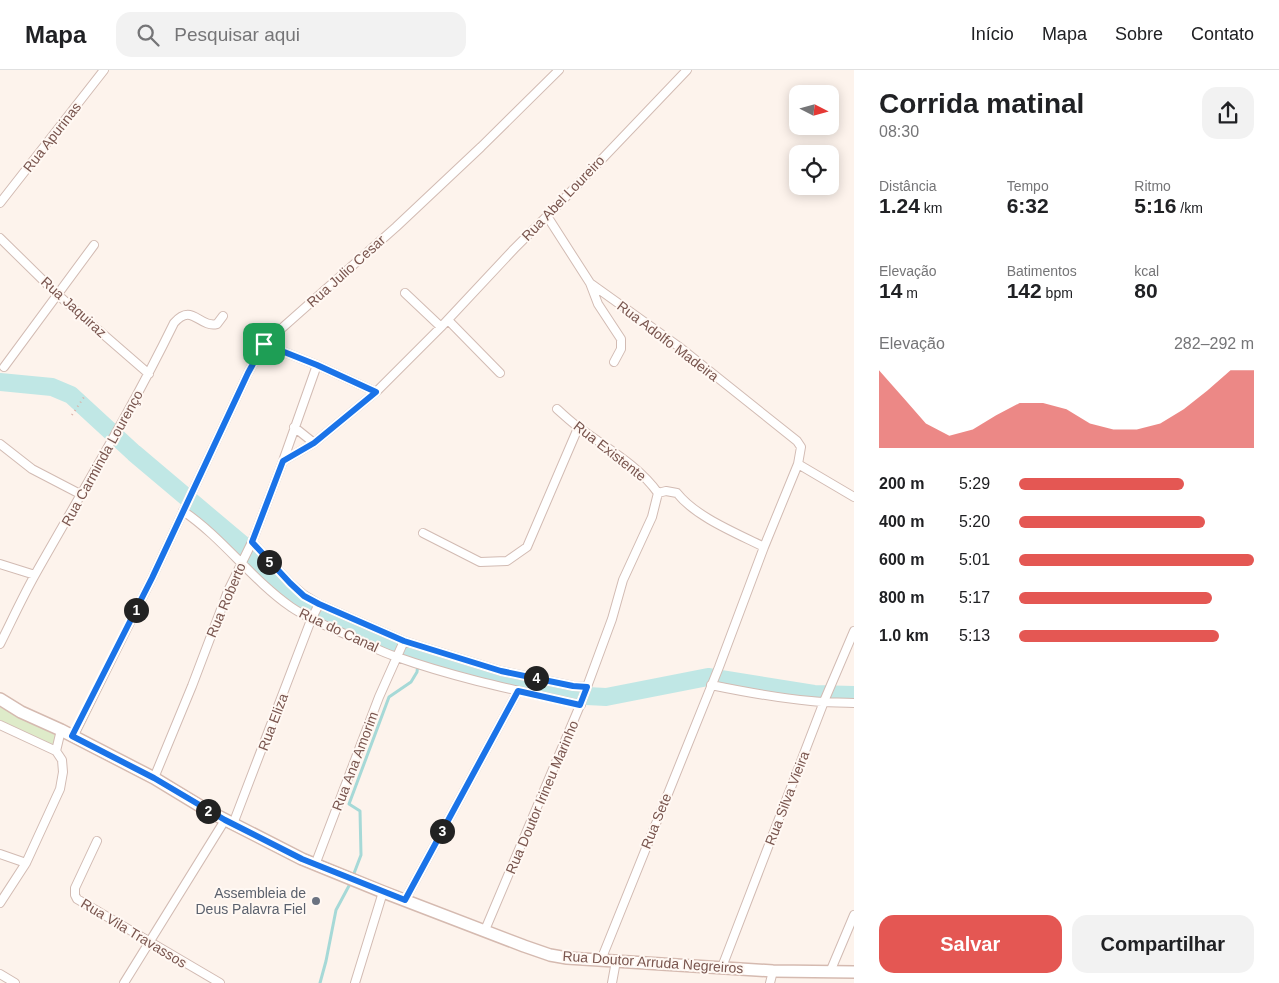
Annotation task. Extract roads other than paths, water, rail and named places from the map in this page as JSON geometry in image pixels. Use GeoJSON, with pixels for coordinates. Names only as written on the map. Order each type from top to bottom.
{"type":"FeatureCollection","features":[{"type":"Feature","properties":{"kind":"street","name":"Rua Apurinas"},"geometry":{"type":"LineString","coordinates":[[0,203],[104,70]]}},
{"type":"Feature","properties":{"kind":"street","name":"Rua Julio Cesar"},"geometry":{"type":"LineString","coordinates":[[72,736],[152,578],[248,373],[264,344],[403,220],[559,70]]}},
{"type":"Feature","properties":{"kind":"street","name":"Rua Abel Loureiro"},"geometry":{"type":"LineString","coordinates":[[283,461],[314,443],[376,392],[448,320],[686,70]]}},
{"type":"Feature","properties":{"kind":"street","name":"Rua Adolfo Madeira"},"geometry":{"type":"LineString","coordinates":[[547,216],[590,283],[678,346],[797,441],[801,447],[798,464]]}},
{"type":"Feature","properties":{"kind":"street","name":"Rua Jaquiraz"},"geometry":{"type":"LineString","coordinates":[[0,238],[58,295],[149,374]]}},
{"type":"Feature","properties":{"kind":"street"},"geometry":{"type":"LineString","coordinates":[[4,368],[94,245]]}},
{"type":"Feature","properties":{"kind":"street"},"geometry":{"type":"LineString","coordinates":[[590,283],[598,304],[621,339],[621,349],[614,362]]}},
{"type":"Feature","properties":{"kind":"street"},"geometry":{"type":"LineString","coordinates":[[405,293],[441,327]]}},
{"type":"Feature","properties":{"kind":"street","name":"Rua Carminda Lourenço"},"geometry":{"type":"LineString","coordinates":[[0,644],[35,574],[111,445],[174,323],[185,314],[192,315],[212,325],[217,324],[223,316]]}},
{"type":"Feature","properties":{"kind":"street"},"geometry":{"type":"LineString","coordinates":[[448,320],[500,373]]}},
{"type":"Feature","properties":{"kind":"street"},"geometry":{"type":"LineString","coordinates":[[264,344],[317,365],[376,392]]}},
{"type":"Feature","properties":{"kind":"street","name":"Rua Roberto"},"geometry":{"type":"LineString","coordinates":[[154,778],[228,591],[251,544],[317,365]]}},
{"type":"Feature","properties":{"kind":"street","name":"Rua Existente"},"geometry":{"type":"LineString","coordinates":[[557,409],[578,428],[635,469],[651,483],[658,493],[666,491],[677,493],[684,502],[713,521],[764,547]]}},
{"type":"Feature","properties":{"kind":"street"},"geometry":{"type":"LineString","coordinates":[[294,427],[314,443]]}},
{"type":"Feature","properties":{"kind":"street"},"geometry":{"type":"LineString","coordinates":[[423,533],[480,562],[507,561],[527,547],[578,428]]}},
{"type":"Feature","properties":{"kind":"street"},"geometry":{"type":"LineString","coordinates":[[0,444],[32,469],[82,495]]}},
{"type":"Feature","properties":{"kind":"street"},"geometry":{"type":"LineString","coordinates":[[764,547],[798,464],[854,497]]}},
{"type":"Feature","properties":{"kind":"street","name":"Rua Doutor Irineu Marinho"},"geometry":{"type":"LineString","coordinates":[[485,930],[581,704],[612,619],[623,580],[652,517],[658,493]]}},
{"type":"Feature","properties":{"kind":"street","name":"Rua do Canal"},"geometry":{"type":"LineString","coordinates":[[184,510],[202,524],[241,563],[289,606],[312,619],[411,662],[518,691],[581,704]]}},
{"type":"Feature","properties":{"kind":"street"},"geometry":{"type":"LineString","coordinates":[[251,544],[304,596],[318,605],[403,642],[501,671],[587,688]]}},
{"type":"Feature","properties":{"kind":"street","name":"Rua Sete"},"geometry":{"type":"LineString","coordinates":[[602,960],[719,667],[764,547]]}},
{"type":"Feature","properties":{"kind":"street"},"geometry":{"type":"LineString","coordinates":[[0,564],[35,574]]}},
{"type":"Feature","properties":{"kind":"street","name":"Rua Eliza"},"geometry":{"type":"LineString","coordinates":[[124,983],[229,822],[318,605]]}},
{"type":"Feature","properties":{"kind":"street","name":"Rua Silva Vieira"},"geometry":{"type":"LineString","coordinates":[[722,967],[824,701],[854,631]]}},
{"type":"Feature","properties":{"kind":"street","name":"Rua Ana Amorim"},"geometry":{"type":"LineString","coordinates":[[315,865],[403,642]]}},
{"type":"Feature","properties":{"kind":"street"},"geometry":{"type":"LineString","coordinates":[[712,684],[754,694],[854,704]]}},
{"type":"Feature","properties":{"kind":"street"},"geometry":{"type":"LineString","coordinates":[[405,900],[518,691]]}},
{"type":"Feature","properties":{"kind":"street","name":"Rua Doutor Arruda Negreiros"},"geometry":{"type":"LineString","coordinates":[[0,699],[21,712],[61,730],[154,778],[229,822],[315,865],[550,955],[567,958],[773,970],[854,972]]}},
{"type":"Feature","properties":{"kind":"street"},"geometry":{"type":"LineString","coordinates":[[0,725],[56,750],[62,760],[63,772],[60,789],[26,863],[0,904]]}},
{"type":"Feature","properties":{"kind":"street"},"geometry":{"type":"LineString","coordinates":[[56,750],[61,730]]}},
{"type":"Feature","properties":{"kind":"street","name":"Rua Vila Travassos"},"geometry":{"type":"LineString","coordinates":[[97,841],[75,888],[75,895],[82,904],[220,983]]}},
{"type":"Feature","properties":{"kind":"street"},"geometry":{"type":"LineString","coordinates":[[0,854],[26,863]]}},
{"type":"Feature","properties":{"kind":"street"},"geometry":{"type":"LineString","coordinates":[[355,983],[383,892]]}},
{"type":"Feature","properties":{"kind":"street"},"geometry":{"type":"LineString","coordinates":[[830,972],[854,915]]}},
{"type":"Feature","properties":{"kind":"street"},"geometry":{"type":"LineString","coordinates":[[612,983],[616,961]]}},
{"type":"Feature","properties":{"kind":"street"},"geometry":{"type":"LineString","coordinates":[[770,983],[773,970]]}},
{"type":"Feature","properties":{"kind":"street"},"geometry":{"type":"LineString","coordinates":[[0,974],[15,983]]}},
{"type":"Feature","properties":{"kind":"waterway"},"geometry":{"type":"LineString","coordinates":[[0,382],[52,387],[71,395],[134,453],[243,545],[294,604],[390,644],[424,656],[568,695],[606,697],[708,677],[814,694],[854,695]]}},
{"type":"Feature","properties":{"kind":"waterway"},"geometry":{"type":"LineString","coordinates":[[353,876],[361,855],[360,811],[349,804],[389,697],[411,682],[417,672],[419,654]]}},
{"type":"Feature","properties":{"kind":"waterway"},"geometry":{"type":"LineString","coordinates":[[320,983],[336,910],[351,882]]}},
{"type":"Feature","properties":{"kind":"place","name":"Assembleia de Deus Palavra Fiel"},"geometry":{"type":"Point","coordinates":[316,901]}}]}
